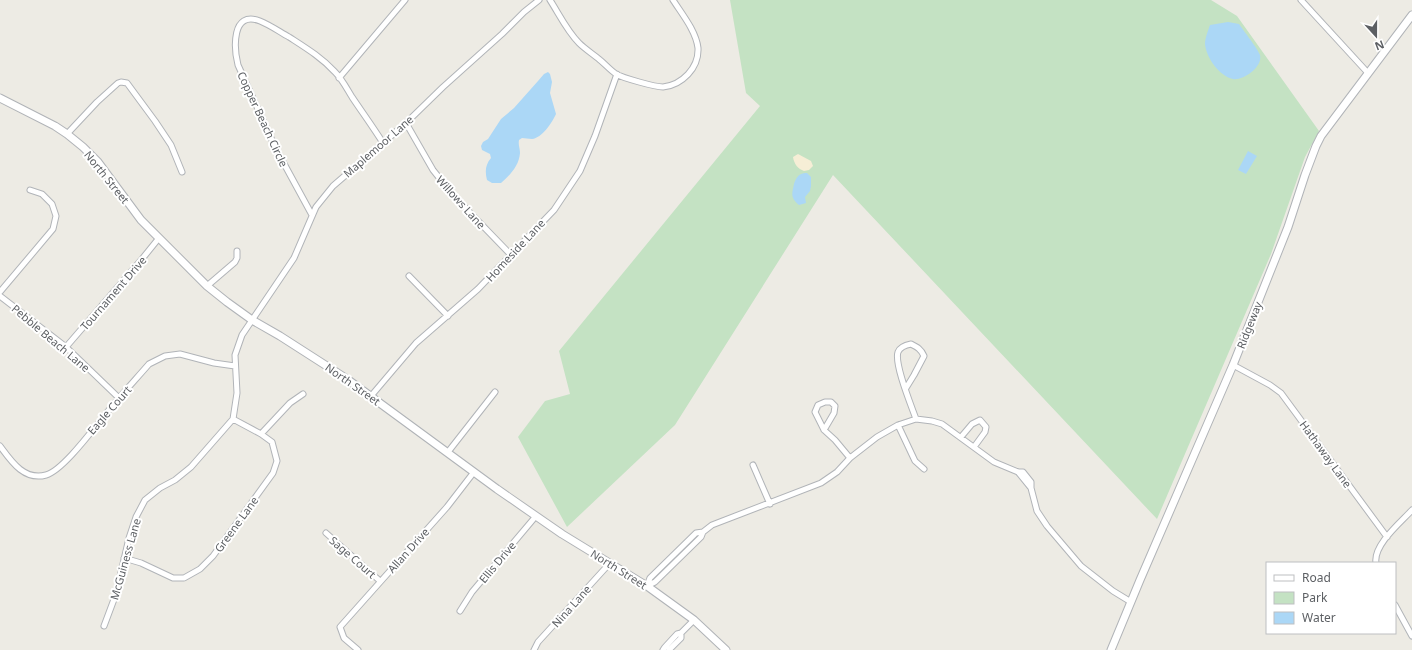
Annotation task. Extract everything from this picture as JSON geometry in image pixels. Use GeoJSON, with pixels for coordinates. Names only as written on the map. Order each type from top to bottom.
{"type":"FeatureCollection","features":[{"type":"Feature","properties":{"kind":"main road","name":"Ridgeway"},"geometry":{"type":"LineString","coordinates":[[1111,650],[1233,365],[1288,227],[1316,146],[1321,136],[1412,15]]}},
{"type":"Feature","properties":{"kind":"main road","name":"North Street"},"geometry":{"type":"LineString","coordinates":[[0,98],[56,126],[83,147],[98,162],[141,220],[207,286],[227,302],[252,320],[323,363],[371,396],[474,472],[562,534],[647,586],[694,620],[726,650]]}},
{"type":"Feature","properties":{"kind":"street"},"geometry":{"type":"LineString","coordinates":[[340,78],[405,0]]}},
{"type":"Feature","properties":{"kind":"street","name":"Maplemoor Lane"},"geometry":{"type":"LineString","coordinates":[[252,320],[294,258],[312,215],[325,195],[333,186],[406,123],[524,12],[539,0]]}},
{"type":"Feature","properties":{"kind":"street"},"geometry":{"type":"LineString","coordinates":[[550,0],[578,43],[617,74],[661,87],[675,84],[682,80],[692,70],[698,54],[696,40],[692,30],[673,0]]}},
{"type":"Feature","properties":{"kind":"street"},"geometry":{"type":"LineString","coordinates":[[1301,0],[1368,73]]}},
{"type":"Feature","properties":{"kind":"street","name":"Copper Beach Circle"},"geometry":{"type":"LineString","coordinates":[[312,215],[276,149],[238,65],[236,57],[236,33],[238,26],[246,20],[254,19],[268,25],[319,56],[340,78],[383,143]]}},
{"type":"Feature","properties":{"kind":"street","name":"Homeside Lane"},"geometry":{"type":"LineString","coordinates":[[371,396],[416,342],[478,289],[554,210],[580,171],[595,136],[617,74]]}},
{"type":"Feature","properties":{"kind":"street"},"geometry":{"type":"LineString","coordinates":[[67,134],[97,102],[118,83],[126,83],[155,120],[172,145],[182,172]]}},
{"type":"Feature","properties":{"kind":"street","name":"Willows Lane"},"geometry":{"type":"LineString","coordinates":[[406,123],[433,170],[448,189],[511,255]]}},
{"type":"Feature","properties":{"kind":"street"},"geometry":{"type":"LineString","coordinates":[[0,292],[53,229],[56,216],[52,204],[42,194],[30,190]]}},
{"type":"Feature","properties":{"kind":"street","name":"Tournament Drive"},"geometry":{"type":"LineString","coordinates":[[66,347],[159,238]]}},
{"type":"Feature","properties":{"kind":"street"},"geometry":{"type":"LineString","coordinates":[[207,286],[235,262],[237,258],[237,251]]}},
{"type":"Feature","properties":{"kind":"street"},"geometry":{"type":"LineString","coordinates":[[409,276],[448,316]]}},
{"type":"Feature","properties":{"kind":"street","name":"Pebble Beach Lane"},"geometry":{"type":"LineString","coordinates":[[0,296],[66,347],[119,398]]}},
{"type":"Feature","properties":{"kind":"street"},"geometry":{"type":"LineString","coordinates":[[233,419],[237,393],[235,355],[242,335],[252,320]]}},
{"type":"Feature","properties":{"kind":"street"},"geometry":{"type":"LineString","coordinates":[[906,388],[924,356],[917,346],[911,344],[904,346],[899,350],[897,359],[906,388],[916,419]]}},
{"type":"Feature","properties":{"kind":"street","name":"Eagle Court"},"geometry":{"type":"LineString","coordinates":[[0,446],[13,464],[22,472],[36,476],[46,475],[57,469],[149,364],[165,356],[180,354],[214,363],[235,366]]}},
{"type":"Feature","properties":{"kind":"street","name":"Hathaway Lane"},"geometry":{"type":"LineString","coordinates":[[1233,365],[1270,385],[1281,393],[1387,537]]}},
{"type":"Feature","properties":{"kind":"street"},"geometry":{"type":"LineString","coordinates":[[448,452],[495,392]]}},
{"type":"Feature","properties":{"kind":"street"},"geometry":{"type":"LineString","coordinates":[[261,434],[290,403],[303,394]]}},
{"type":"Feature","properties":{"kind":"street"},"geometry":{"type":"LineString","coordinates":[[824,430],[834,413],[834,406],[831,402],[825,402],[818,405],[815,412],[824,430],[835,440],[850,458]]}},
{"type":"Feature","properties":{"kind":"street","name":"Greene Lane"},"geometry":{"type":"LineString","coordinates":[[124,558],[141,563],[173,578],[184,578],[200,569],[213,556],[273,473],[277,461],[272,442],[261,434],[233,419]]}},
{"type":"Feature","properties":{"kind":"street","name":"McGuiness Lane"},"geometry":{"type":"LineString","coordinates":[[104,626],[116,594],[124,558],[136,517],[145,500],[160,488],[175,480],[191,467],[233,419]]}},
{"type":"Feature","properties":{"kind":"street"},"geometry":{"type":"LineString","coordinates":[[647,586],[650,578],[696,533],[703,532],[712,525],[770,504],[821,483],[837,472],[850,458],[877,437],[898,425],[916,419],[942,424],[994,462],[1018,472],[1031,488],[1037,511],[1047,526],[1081,566],[1113,591],[1131,602]]}},
{"type":"Feature","properties":{"kind":"street"},"geometry":{"type":"LineString","coordinates":[[961,437],[972,424],[980,420],[986,427],[985,432],[974,447]]}},
{"type":"Feature","properties":{"kind":"street"},"geometry":{"type":"LineString","coordinates":[[898,425],[915,461],[924,469]]}},
{"type":"Feature","properties":{"kind":"street"},"geometry":{"type":"LineString","coordinates":[[753,465],[770,504]]}},
{"type":"Feature","properties":{"kind":"street","name":"Allan Drive"},"geometry":{"type":"LineString","coordinates":[[358,650],[344,638],[340,627],[380,580],[447,507],[474,472]]}},
{"type":"Feature","properties":{"kind":"street"},"geometry":{"type":"LineString","coordinates":[[1376,562],[1377,552],[1387,537],[1412,510]]}},
{"type":"Feature","properties":{"kind":"street","name":"Ellis Drive"},"geometry":{"type":"LineString","coordinates":[[460,611],[472,592],[536,516]]}},
{"type":"Feature","properties":{"kind":"street","name":"Sage Court"},"geometry":{"type":"LineString","coordinates":[[326,533],[380,580]]}},
{"type":"Feature","properties":{"kind":"street","name":"Nina Lane"},"geometry":{"type":"LineString","coordinates":[[532,650],[610,563]]}},
{"type":"Feature","properties":{"kind":"street"},"geometry":{"type":"LineString","coordinates":[[1396,607],[1412,636]]}},
{"type":"Feature","properties":{"kind":"street"},"geometry":{"type":"LineString","coordinates":[[663,650],[664,646],[677,634],[681,633],[694,620]]}},
{"type":"Feature","properties":{"kind":"street"},"geometry":{"type":"LineString","coordinates":[[669,650],[681,638],[681,633]]}},
{"type":"Feature","properties":{"kind":"green space"},"geometry":{"type":"Polygon","coordinates":[[[730,0],[1211,0],[1237,16],[1319,131],[1305,157],[1271,254],[1157,519],[833,175],[675,425],[567,527],[518,437],[545,401],[570,394],[559,351],[760,106],[746,93],[730,0]]]}},
{"type":"Feature","properties":{"kind":"sand"},"geometry":{"type":"Polygon","coordinates":[[[798,154],[811,161],[813,166],[809,170],[804,171],[800,169],[794,162],[793,157],[798,154]]]}},
{"type":"Feature","properties":{"kind":"water"},"geometry":{"type":"Polygon","coordinates":[[[1228,22],[1239,24],[1254,44],[1260,55],[1260,60],[1255,68],[1242,78],[1233,79],[1218,70],[1208,55],[1206,49],[1206,37],[1210,25],[1228,22]]]}},
{"type":"Feature","properties":{"kind":"water"},"geometry":{"type":"Polygon","coordinates":[[[548,72],[552,82],[550,93],[556,114],[554,118],[546,130],[536,138],[522,138],[519,140],[520,153],[516,166],[501,183],[492,183],[487,180],[486,171],[491,158],[490,154],[482,150],[481,146],[483,142],[488,139],[501,119],[514,108],[544,74],[548,72]]]}},
{"type":"Feature","properties":{"kind":"water"},"geometry":{"type":"Polygon","coordinates":[[[1248,151],[1257,156],[1246,174],[1238,170],[1248,151]]]}},
{"type":"Feature","properties":{"kind":"water"},"geometry":{"type":"Polygon","coordinates":[[[805,173],[811,177],[811,186],[810,191],[805,197],[806,203],[799,205],[792,195],[794,184],[799,175],[805,173]]]}}]}
